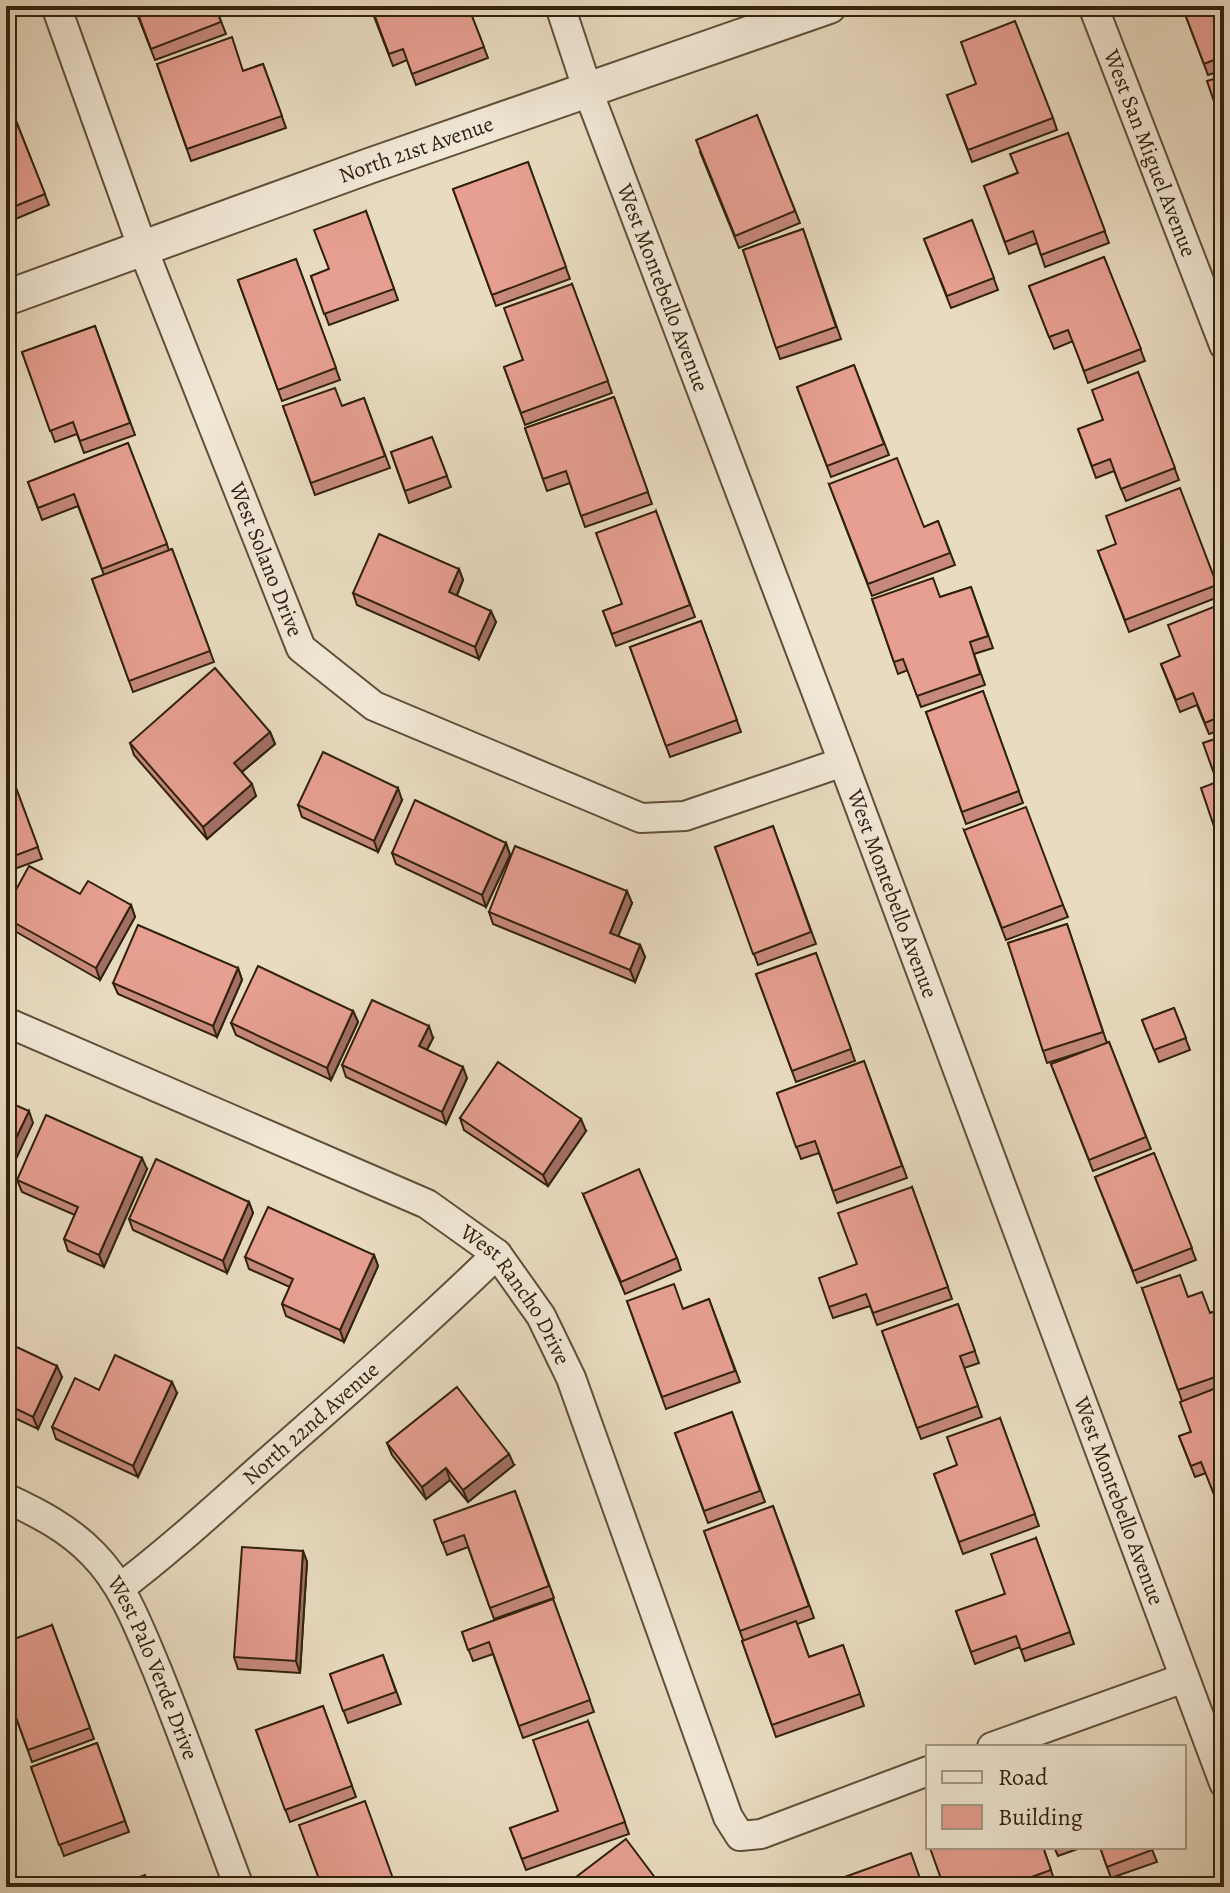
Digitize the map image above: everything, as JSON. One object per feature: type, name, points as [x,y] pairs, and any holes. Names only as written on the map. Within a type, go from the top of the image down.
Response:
[{"type":"street","name":"West Solano Drive","points":[[56,6],[143,249],[301,648],[374,706],[641,818],[685,816],[843,762]]},
{"type":"street","name":"West Montebello Avenue","points":[[560,6],[588,91],[843,762],[1224,1783]]},
{"type":"street","name":"North 21st Avenue","points":[[6,298],[369,166],[829,6]]},
{"type":"street","name":"West San Miguel Avenue","points":[[1093,6],[1224,345]]},
{"type":"street","name":"West Rancho Drive","points":[[6,1022],[427,1204],[497,1254],[541,1316],[571,1378],[728,1817],[740,1836],[761,1834],[926,1772]]},
{"type":"street","name":"North 22nd Avenue","points":[[120,1588],[349,1390],[497,1254]]},
{"type":"street","name":"West Palo Verde Drive","points":[[6,1498],[36,1511],[64,1529],[94,1555],[120,1588],[177,1718],[239,1887]]},
{"type":"street","points":[[998,1745],[1184,1678]]},
{"type":"building","points":[[135,6],[215,6],[221,22],[151,49]]},
{"type":"building","points":[[371,6],[468,6],[484,47],[412,74],[403,49],[389,54]]},
{"type":"building","points":[[1182,6],[1224,6],[1224,56],[1204,64]]},
{"type":"building","points":[[1015,21],[1053,118],[968,150],[947,95],[976,84],[961,42]]},
{"type":"building","points":[[232,37],[243,71],[263,64],[282,116],[187,149],[157,64]]},
{"type":"building","points":[[1224,76],[1224,131],[1207,81]]},
{"type":"building","points":[[10,106],[45,194],[6,210],[6,108]]},
{"type":"building","points":[[757,115],[795,211],[735,236],[696,140]]},
{"type":"building","points":[[1068,133],[1105,231],[1041,255],[1033,231],[1005,242],[984,186],[1018,173],[1010,154]]},
{"type":"building","points":[[528,162],[566,267],[492,295],[453,189]]},
{"type":"building","points":[[366,211],[394,289],[324,314],[311,276],[329,269],[314,230]]},
{"type":"building","points":[[972,220],[994,278],[947,296],[924,239]]},
{"type":"building","points":[[803,229],[836,327],[776,348],[743,250]]},
{"type":"building","points":[[1104,257],[1141,349],[1084,371],[1068,330],[1049,337],[1029,286]]},
{"type":"building","points":[[296,259],[336,368],[278,390],[238,280]]},
{"type":"building","points":[[572,284],[608,381],[521,413],[504,367],[523,360],[504,308]]},
{"type":"building","points":[[95,326],[130,423],[80,441],[73,422],[50,431],[22,352]]},
{"type":"building","points":[[854,365],[884,444],[827,466],[797,387]]},
{"type":"building","points":[[1138,372],[1175,468],[1121,489],[1110,459],[1092,466],[1078,429],[1103,420],[1092,390]]},
{"type":"building","points":[[335,388],[342,406],[364,398],[385,456],[311,483],[283,406]]},
{"type":"building","points":[[614,397],[648,492],[581,516],[566,471],[543,479],[525,428]]},
{"type":"building","points":[[432,437],[447,476],[405,491],[391,452]]},
{"type":"building","points":[[128,443],[167,544],[102,569],[74,494],[38,508],[28,482]]},
{"type":"building","points":[[897,458],[924,527],[938,521],[950,553],[868,584],[829,484]]},
{"type":"building","points":[[1180,488],[1217,585],[1125,620],[1098,551],[1116,544],[1106,516]]},
{"type":"building","points":[[656,511],[690,605],[612,634],[603,611],[622,604],[596,533]]},
{"type":"building","points":[[379,534],[459,569],[449,592],[491,611],[475,647],[353,593]]},
{"type":"building","points":[[172,549],[210,651],[129,681],[92,579]]},
{"type":"building","points":[[933,578],[940,597],[971,587],[988,636],[970,642],[980,674],[917,696],[903,659],[894,662],[872,599]]},
{"type":"building","points":[[1216,606],[1224,626],[1224,715],[1205,723],[1193,693],[1176,700],[1161,664],[1180,656],[1168,625]]},
{"type":"building","points":[[701,621],[737,720],[666,746],[630,647]]},
{"type":"building","points":[[215,668],[270,732],[234,763],[252,784],[203,827],[130,743]]},
{"type":"building","points":[[983,691],[1019,791],[962,812],[926,712]]},
{"type":"building","points":[[1224,736],[1224,846],[1221,847],[1201,788],[1217,782],[1203,743]]},
{"type":"building","points":[[323,752],[398,788],[374,841],[298,805]]},
{"type":"building","points":[[6,761],[38,847],[6,859]]},
{"type":"building","points":[[415,800],[506,843],[482,895],[392,853]]},
{"type":"building","points":[[1026,807],[1063,905],[1002,928],[964,830]]},
{"type":"building","points":[[773,826],[811,932],[753,954],[715,847]]},
{"type":"building","points":[[515,846],[627,891],[610,933],[640,945],[630,970],[489,912]]},
{"type":"building","points":[[29,866],[80,894],[88,881],[131,905],[96,968],[6,918],[6,908]]},
{"type":"building","points":[[1067,924],[1103,1032],[1043,1051],[1008,943]]},
{"type":"building","points":[[138,925],[238,968],[213,1026],[113,983]]},
{"type":"building","points":[[816,953],[851,1049],[792,1071],[756,974]]},
{"type":"building","points":[[258,966],[353,1011],[327,1068],[231,1023]]},
{"type":"building","points":[[372,1000],[429,1026],[419,1046],[463,1067],[442,1112],[342,1065]]},
{"type":"building","points":[[1174,1008],[1186,1038],[1154,1050],[1142,1020]]},
{"type":"building","points":[[1109,1042],[1146,1137],[1089,1160],[1051,1064]]},
{"type":"building","points":[[864,1061],[902,1166],[833,1191],[815,1141],[796,1147],[777,1093]]},
{"type":"building","points":[[498,1062],[581,1119],[543,1175],[460,1118]]},
{"type":"building","points":[[6,1101],[29,1111],[6,1159]]},
{"type":"building","points":[[46,1115],[142,1158],[99,1255],[64,1239],[78,1207],[17,1180]]},
{"type":"building","points":[[1154,1153],[1192,1248],[1133,1271],[1095,1177]]},
{"type":"building","points":[[156,1159],[249,1202],[223,1261],[129,1219]]},
{"type":"building","points":[[639,1169],[677,1258],[621,1282],[583,1194]]},
{"type":"building","points":[[912,1187],[948,1287],[873,1313],[866,1294],[829,1307],[819,1278],[857,1264],[838,1213]]},
{"type":"building","points":[[268,1207],[374,1255],[340,1330],[282,1304],[293,1279],[245,1257]]},
{"type":"building","points":[[1180,1275],[1188,1297],[1202,1292],[1210,1313],[1224,1308],[1224,1374],[1178,1390],[1142,1288]]},
{"type":"building","points":[[674,1284],[683,1309],[709,1299],[735,1371],[662,1397],[627,1301]]},
{"type":"building","points":[[958,1304],[975,1351],[960,1356],[978,1406],[917,1428],[882,1331]]},
{"type":"building","points":[[6,1342],[57,1366],[33,1417],[6,1404]]},
{"type":"building","points":[[115,1355],[172,1382],[133,1466],[52,1427],[75,1378],[99,1390]]},
{"type":"building","points":[[1224,1385],[1224,1505],[1219,1507],[1201,1462],[1191,1466],[1179,1436],[1191,1432],[1180,1402]]},
{"type":"building","points":[[457,1387],[509,1454],[463,1490],[446,1468],[422,1487],[387,1443]]},
{"type":"building","points":[[732,1412],[760,1491],[704,1511],[675,1433]]},
{"type":"building","points":[[1000,1418],[1035,1514],[959,1542],[934,1474],[957,1465],[947,1437]]},
{"type":"building","points":[[515,1491],[549,1586],[490,1608],[464,1535],[442,1543],[434,1520]]},
{"type":"building","points":[[773,1506],[809,1606],[740,1631],[704,1531]]},
{"type":"building","points":[[1036,1538],[1070,1632],[1021,1650],[1016,1636],[971,1652],[956,1611],[1005,1594],[991,1554]]},
{"type":"building","points":[[242,1547],[303,1551],[296,1661],[234,1657]]},
{"type":"building","points":[[6,1574],[11,1576],[6,1591]]},
{"type":"building","points":[[553,1599],[590,1700],[519,1726],[489,1642],[468,1650],[462,1632]]},
{"type":"building","points":[[796,1621],[809,1657],[843,1645],[860,1694],[772,1725],[742,1641]]},
{"type":"building","points":[[52,1625],[90,1728],[28,1750],[6,1690],[6,1642]]},
{"type":"building","points":[[383,1655],[396,1692],[343,1711],[330,1674]]},
{"type":"building","points":[[323,1706],[352,1786],[285,1810],[256,1730]]},
{"type":"building","points":[[588,1721],[625,1822],[522,1859],[510,1828],[558,1811],[533,1740]]},
{"type":"building","points":[[97,1743],[125,1821],[59,1845],[31,1767]]},
{"type":"building","points":[[365,1801],[396,1887],[322,1887],[299,1825]]},
{"type":"building","points":[[626,1839],[662,1887],[563,1887]]},
{"type":"building","points":[[930,1849],[1044,1849],[1051,1870],[1004,1887],[974,1887],[973,1882],[960,1887],[944,1887]]},
{"type":"building","points":[[1101,1849],[1152,1849],[1152,1850],[1107,1867]]},
{"type":"building","points":[[911,1853],[923,1887],[817,1887]]},
{"type":"building","points":[[145,1875],[149,1887],[112,1887]]}]
